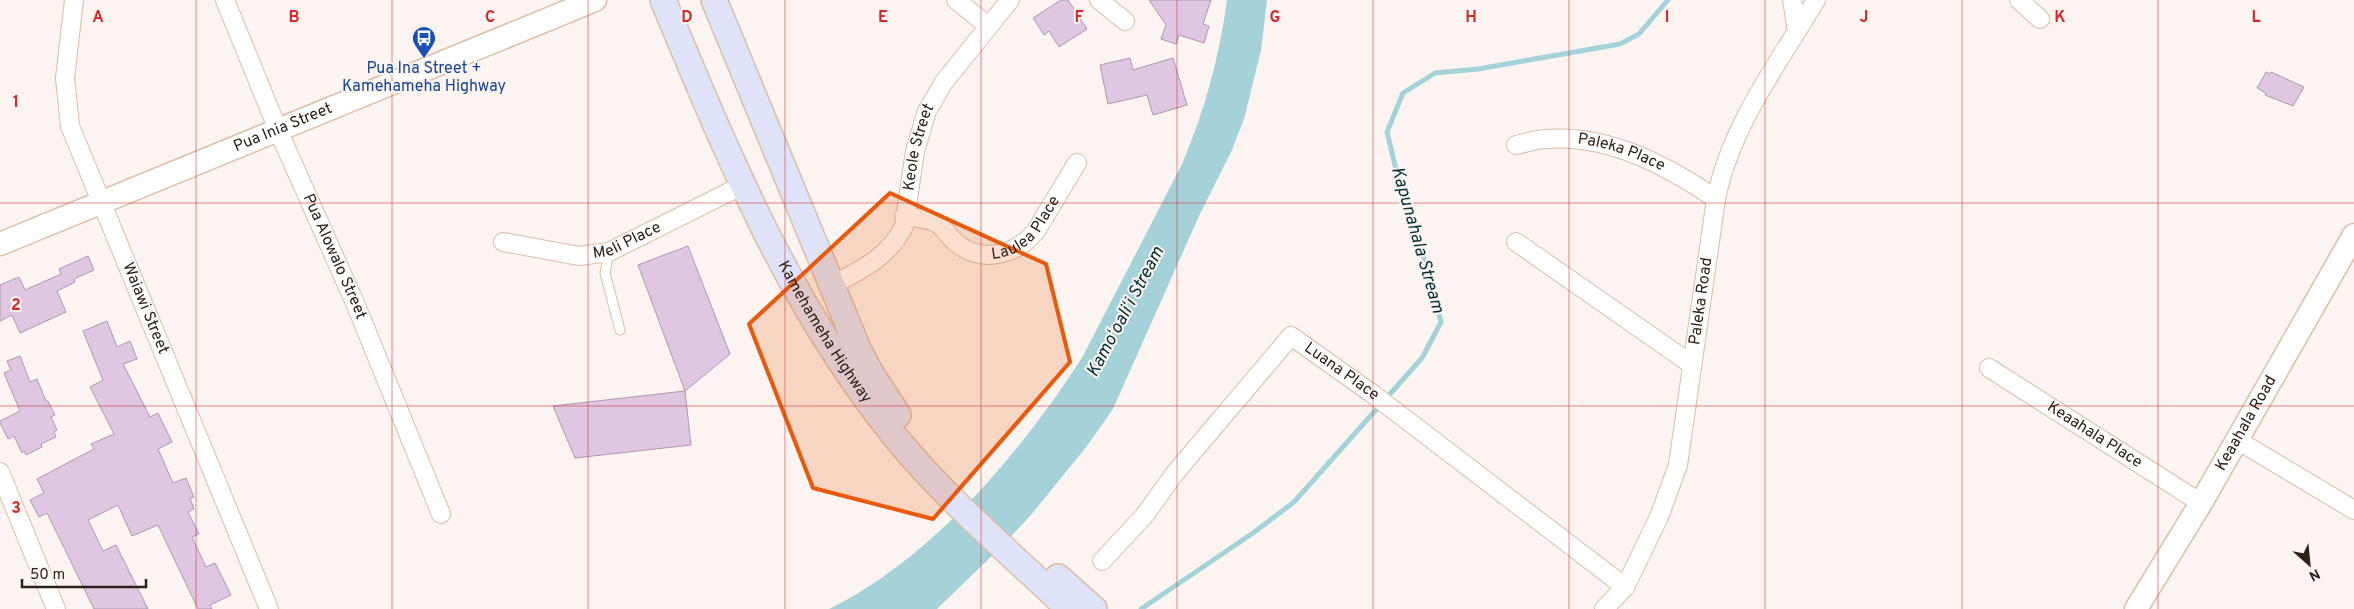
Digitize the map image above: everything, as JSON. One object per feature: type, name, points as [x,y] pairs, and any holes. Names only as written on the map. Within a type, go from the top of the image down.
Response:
[{"type":"main road","name":"Kamehameha Highway","points":[[664,0],[741,186],[797,294],[836,355],[897,439],[1014,548],[1069,609]]},
{"type":"main road","name":"Kamehameha Highway","points":[[714,0],[859,351],[886,398],[958,495]]},
{"type":"main road","points":[[797,294],[832,285]]},
{"type":"main road","name":"Kamehameha Highway","points":[[1014,548],[1094,609]]},
{"type":"street","name":"Waiawi Street","points":[[74,0],[64,78],[66,109],[75,143],[269,609]]},
{"type":"street","name":"Pua Alowalo Street","points":[[225,0],[278,130],[355,303],[442,514]]},
{"type":"street","name":"Pua Inia Street","points":[[0,244],[595,0]]},
{"type":"street","points":[[956,0],[988,26]]},
{"type":"street","name":"Keole Street","points":[[832,285],[871,264],[889,250],[904,226],[904,216],[918,138],[927,111],[944,82],[1010,0]]},
{"type":"street","points":[[1099,0],[1125,21]]},
{"type":"street","points":[[1792,0],[1797,31]]},
{"type":"street","name":"Paleka Road","points":[[1604,609],[1625,587],[1659,517],[1678,465],[1716,198],[1725,163],[1736,134],[1816,0]]},
{"type":"street","points":[[2019,0],[2040,19]]},
{"type":"street","name":"Paleka Place","points":[[1516,145],[1546,139],[1594,141],[1646,159],[1716,198]]},
{"type":"street","name":"Laulea Place","points":[[904,216],[934,222],[959,246],[978,254],[1009,252],[1029,240],[1036,231],[1077,163]]},
{"type":"street","name":"Meli Place","points":[[503,242],[580,256],[609,252],[741,186]]},
{"type":"street","name":"Keaahala Road","points":[[2136,609],[2201,503],[2354,235]]},
{"type":"street","points":[[1516,242],[1691,364]]},
{"type":"street","name":"Luana Place","points":[[1102,561],[1144,516],[1175,473],[1291,336],[1374,395],[1625,587]]},
{"type":"street","name":"Keaahala Place","points":[[1989,368],[2201,503]]},
{"type":"street","points":[[2237,440],[2354,510]]},
{"type":"street","points":[[0,472],[56,609]]},
{"type":"lane","points":[[609,252],[605,273],[620,330]]},
{"type":"highlighted area","points":[[890,193],[1046,264],[1070,362],[933,519],[813,488],[749,324]]},
{"type":"water","name":"Kamoʻoaliʻi Stream","points":[[1227,0],[1267,0],[1261,50],[1244,119],[1231,152],[1199,216],[1113,409],[1087,446],[1031,515],[937,609],[829,609],[867,587],[904,561],[939,532],[1003,464],[1059,392],[1083,356],[1182,164],[1198,124],[1210,84]]},
{"type":"building","points":[[1061,0],[1068,0],[1087,29],[1059,47],[1049,31],[1044,35],[1033,18]]},
{"type":"building","points":[[1149,0],[1211,0],[1203,24],[1209,26],[1204,43],[1179,35],[1176,44],[1161,39],[1166,25]]},
{"type":"building","points":[[1130,58],[1133,70],[1173,58],[1187,105],[1153,115],[1147,95],[1108,104],[1100,65]]},
{"type":"building","points":[[2266,72],[2270,74],[2271,72],[2304,87],[2293,106],[2265,95],[2266,93],[2257,88]]},
{"type":"building","points":[[688,246],[730,354],[685,391],[638,265]]},
{"type":"building","points":[[88,256],[94,270],[74,279],[75,282],[57,291],[66,312],[20,333],[12,315],[0,321],[0,285],[19,277],[25,290],[61,274],[59,269]]},
{"type":"building","points":[[107,321],[117,347],[130,341],[137,359],[123,364],[150,417],[158,413],[172,442],[158,449],[173,483],[186,478],[194,497],[190,498],[194,509],[188,512],[199,534],[192,537],[206,567],[215,563],[231,595],[210,605],[212,609],[198,609],[158,525],[132,536],[118,505],[88,520],[103,551],[116,545],[148,609],[94,609],[47,513],[39,517],[30,500],[44,493],[37,479],[94,449],[91,444],[114,434],[90,387],[103,380],[83,331]]},
{"type":"building","points":[[20,356],[30,382],[37,379],[46,401],[48,401],[55,415],[51,417],[57,430],[54,432],[56,437],[41,444],[42,447],[26,455],[24,451],[22,453],[14,436],[8,439],[0,423],[0,421],[20,411],[4,373],[11,370],[7,361]]},
{"type":"building","points":[[685,391],[691,445],[575,458],[553,406]]},
{"type":"waterway","name":"Kapunahala Stream","points":[[1141,609],[1253,533],[1294,502],[1422,358],[1441,322],[1415,226],[1400,186],[1387,132],[1403,93],[1435,73],[1478,69],[1620,44],[1639,34],[1668,0]]},
{"type":"place","name":"Pua Ina Street + Kamehameha Highway","points":[[424,59]]}]
